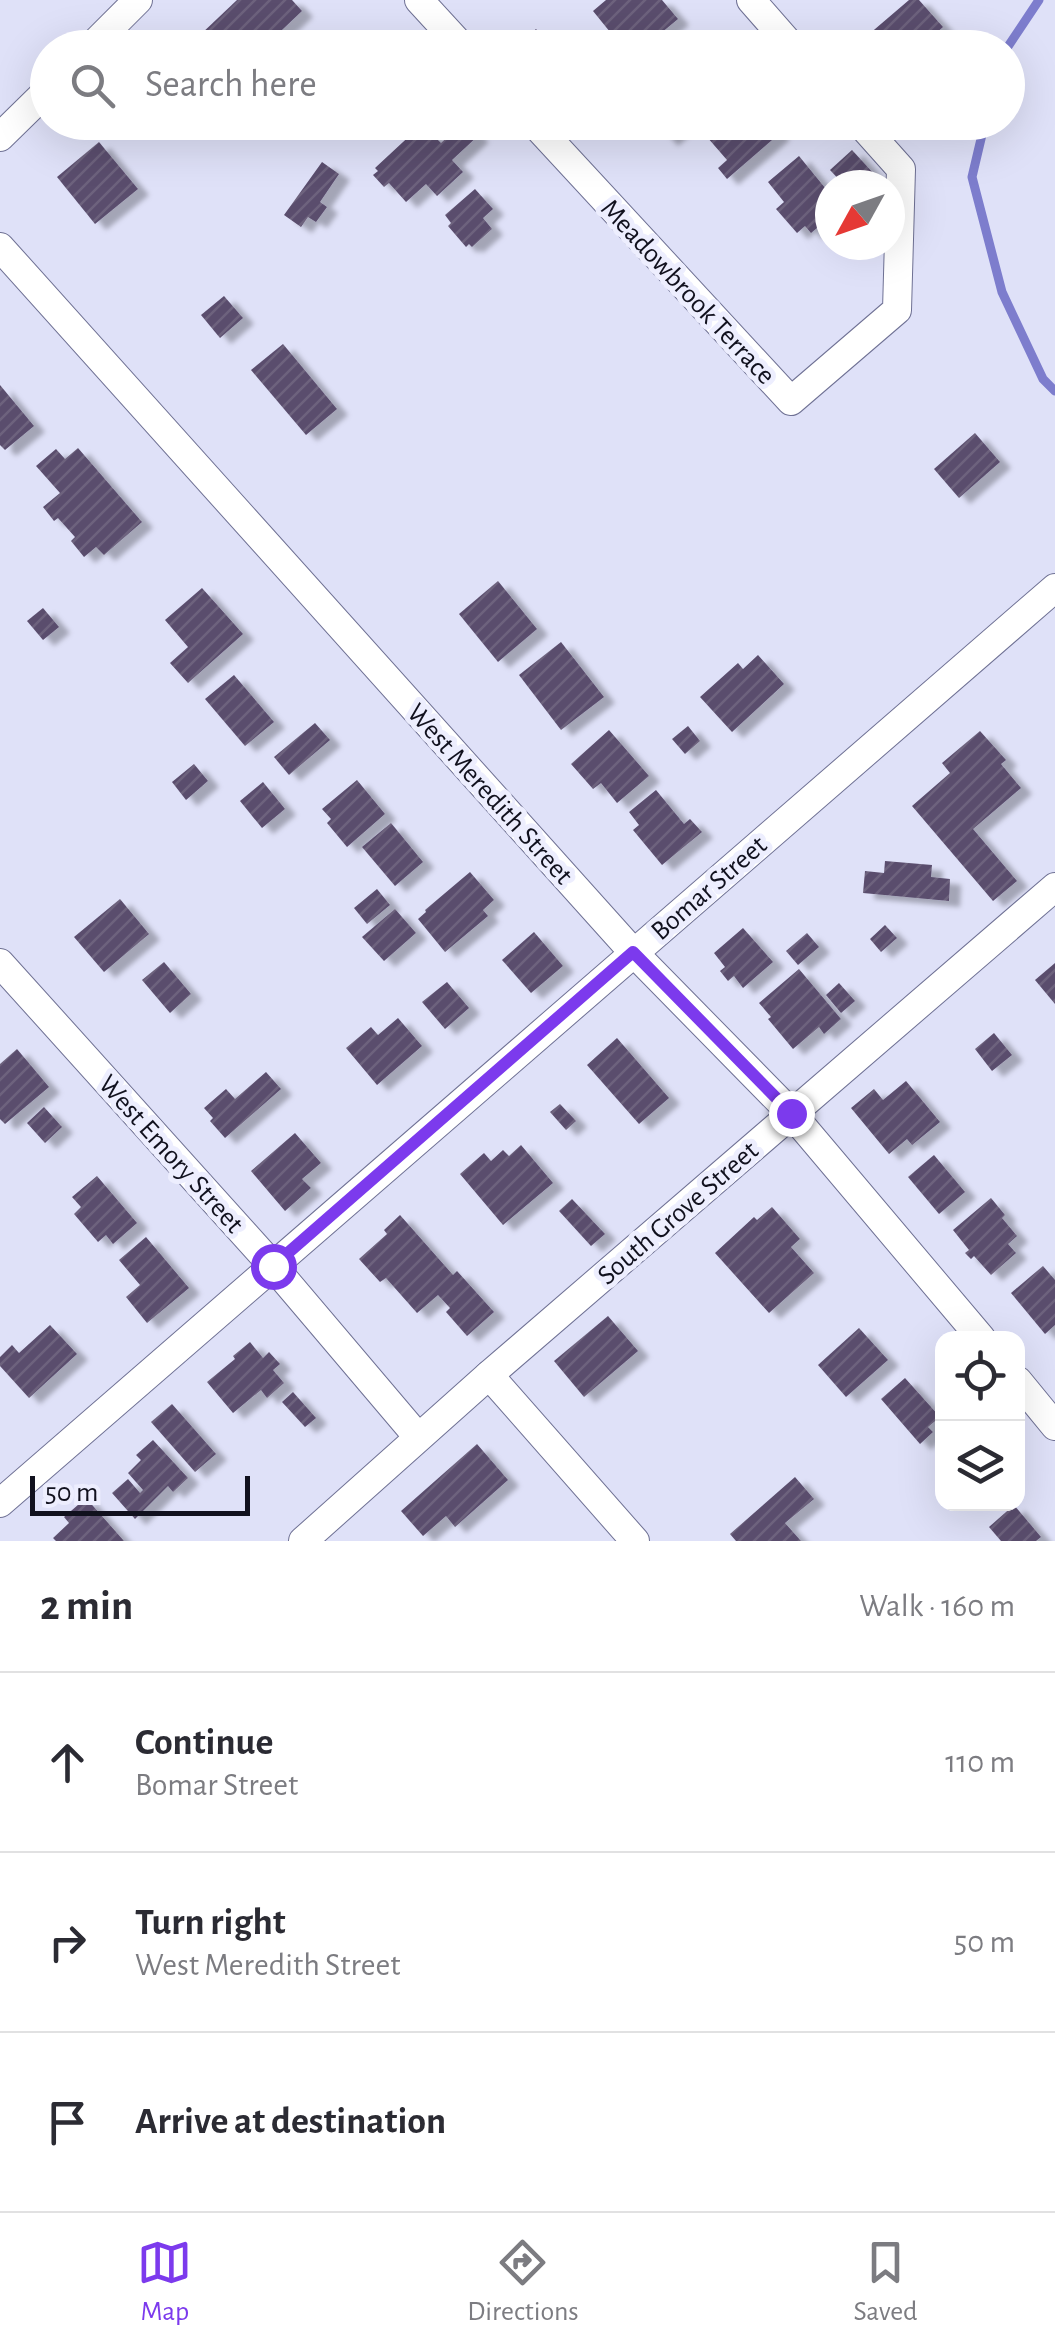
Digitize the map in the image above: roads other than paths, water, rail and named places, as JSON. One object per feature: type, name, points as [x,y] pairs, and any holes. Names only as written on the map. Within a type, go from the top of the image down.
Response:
[{"type":"street","points":[[108,30],[138,0]]},
{"type":"street","points":[[420,0],[448,30]]},
{"type":"street","points":[[750,0],[777,30]]},
{"type":"street","points":[[0,137],[30,108]]},
{"type":"street","name":"Meadowbrook Terrace","points":[[550,140],[791,400],[897,310],[901,169],[876,140]]},
{"type":"street","name":"West Meredith Street","points":[[0,246],[633,952],[791,1113],[976,1331]]},
{"type":"street","name":"Bomar Street","points":[[0,1502],[1055,588]]},
{"type":"street","name":"South Grove Street","points":[[303,1541],[489,1375],[1055,887]]},
{"type":"street","name":"West Emory Street","points":[[5,978],[273,1266],[418,1437]]},
{"type":"street","points":[[489,1375],[635,1541]]},
{"type":"street","points":[[1025,1390],[1055,1426]]},
{"type":"waterway","points":[[1019,30],[1039,0]]},
{"type":"waterway","points":[[981,140],[972,177],[1002,292],[1043,379],[1055,391]]}]
